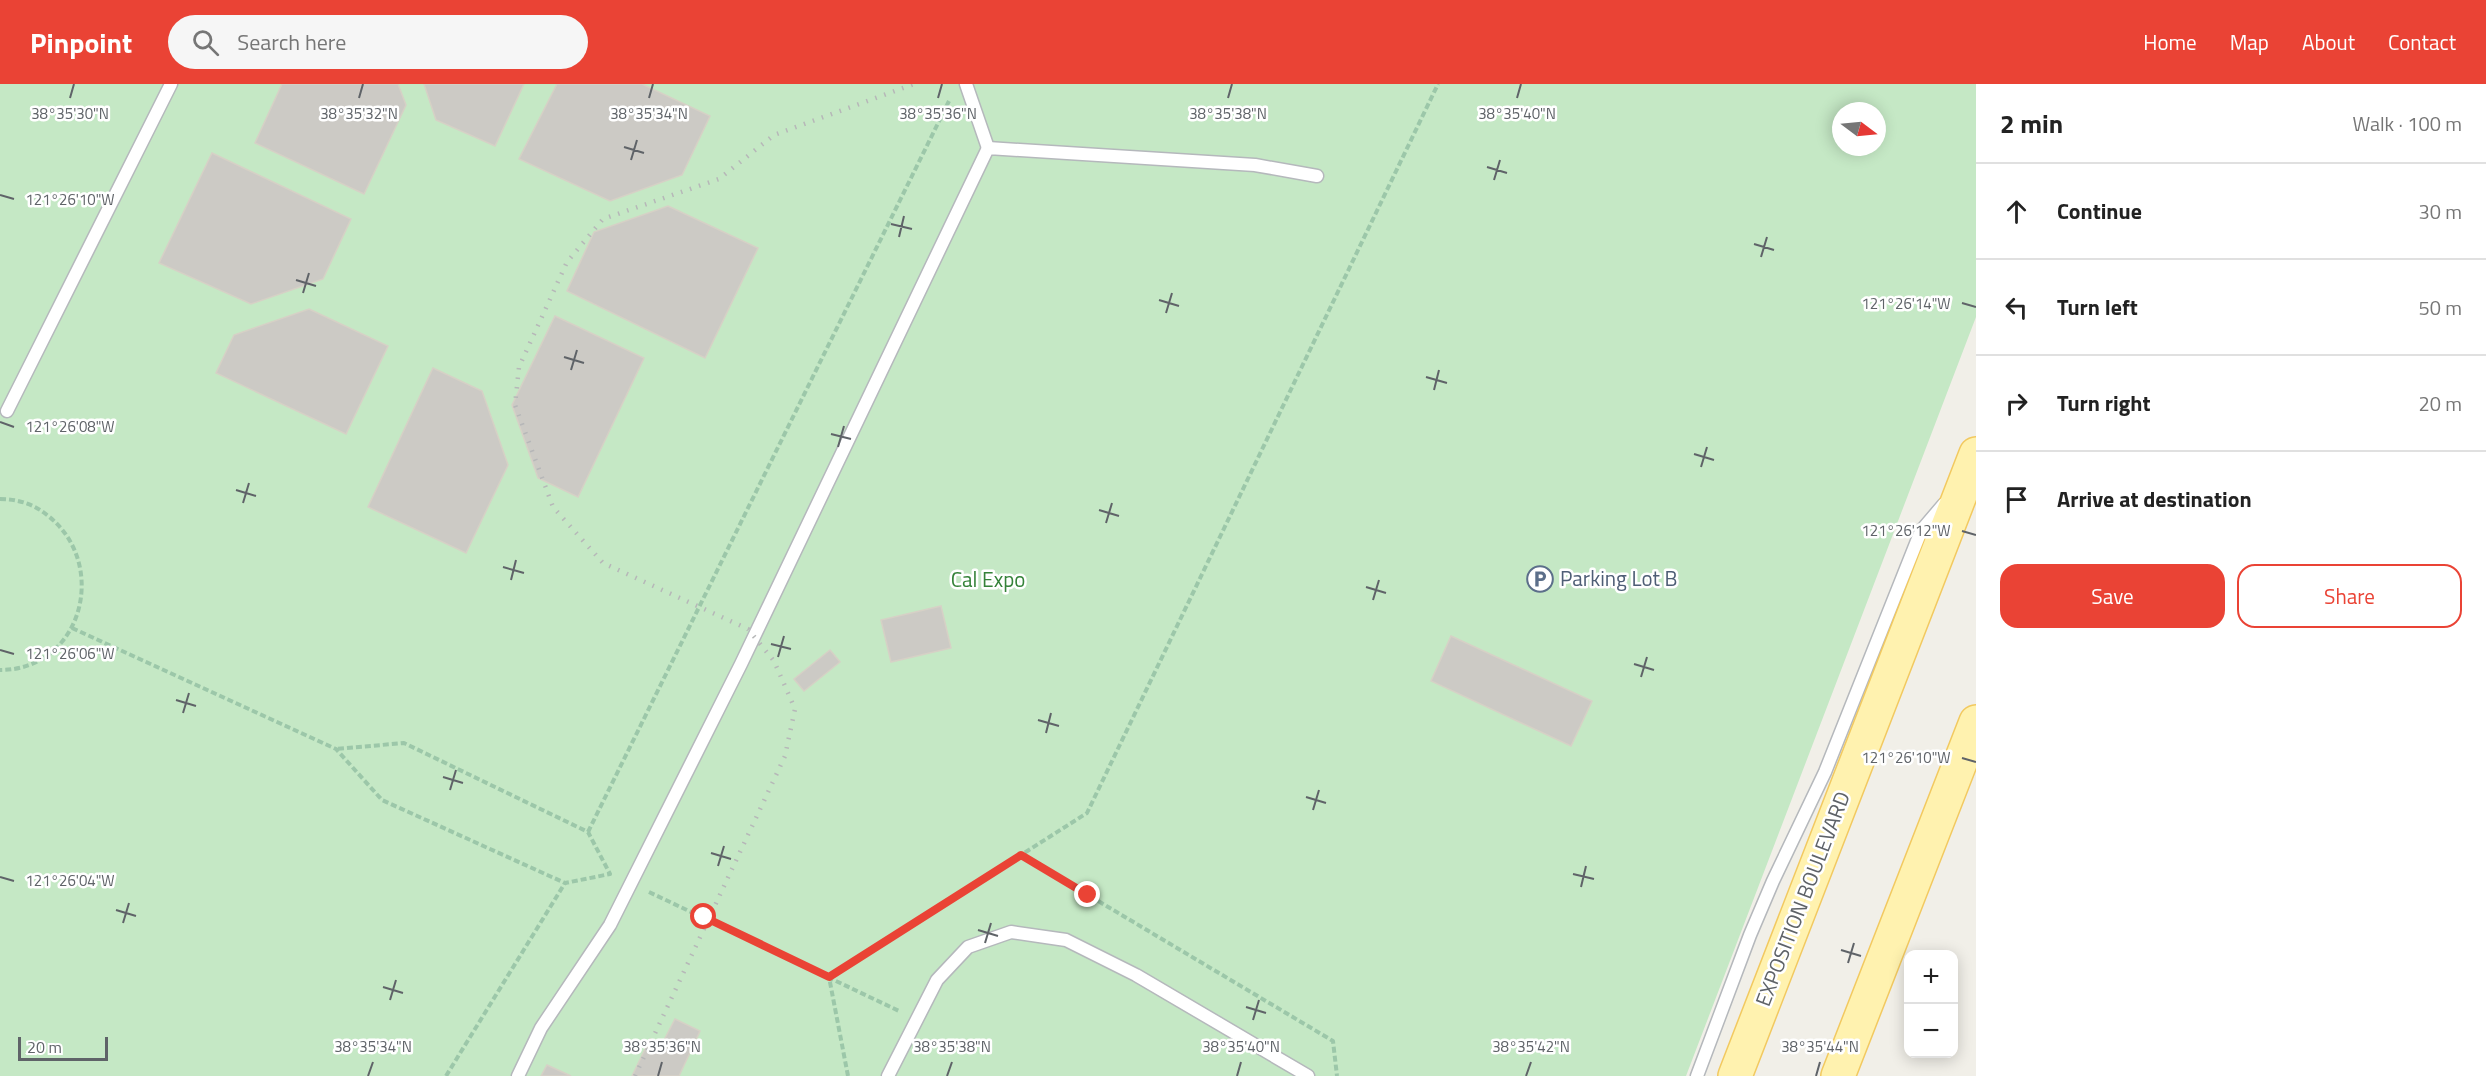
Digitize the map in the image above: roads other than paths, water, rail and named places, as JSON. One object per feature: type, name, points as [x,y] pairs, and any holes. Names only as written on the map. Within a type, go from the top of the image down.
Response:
[{"type":"main road","name":"EXPOSITION BOULEVARD","points":[[1735,1076],[1971,467]]},
{"type":"main road","points":[[1838,1076],[1962,771],[1976,722]]},
{"type":"lane","points":[[7,411],[171,84]]},
{"type":"lane","points":[[518,1076],[541,1028],[616,915],[741,664],[988,148],[966,84]]},
{"type":"lane","points":[[988,148],[1255,165],[1317,176]]},
{"type":"lane","points":[[1697,1076],[1750,935],[1825,772],[1921,531],[1971,467]]},
{"type":"lane","points":[[888,1076],[937,980],[968,947],[1011,932],[1066,940],[1136,975],[1308,1076]]},
{"type":"railway","points":[[635,1076],[785,756],[795,709],[774,661],[748,629],[603,563],[553,507],[515,405],[519,367],[567,262],[603,219],[719,179],[774,135],[914,84]]},
{"type":"place","name":"Parking Lot B","points":[[1540,579]]},
{"type":"park label","name":"Cal Expo","points":[[988,580]]}]
